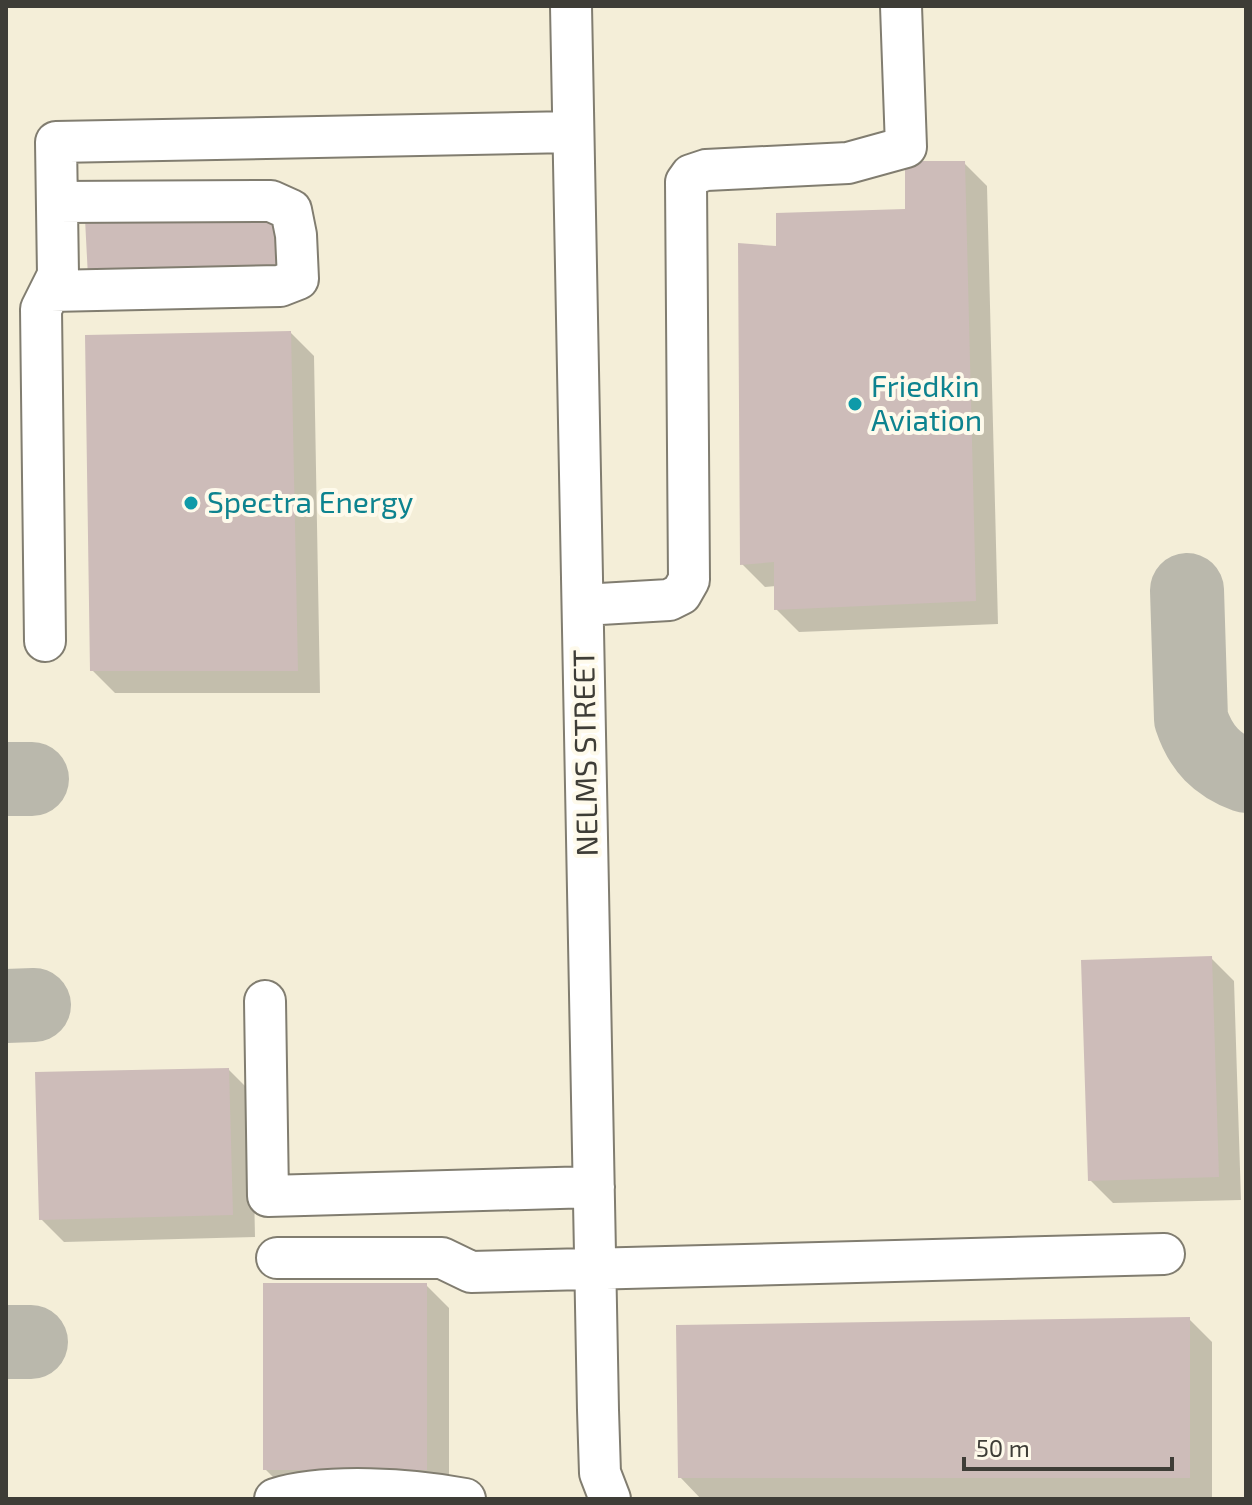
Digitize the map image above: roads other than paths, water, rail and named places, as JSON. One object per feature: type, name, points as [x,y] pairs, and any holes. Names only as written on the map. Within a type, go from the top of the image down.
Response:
[{"type":"lane","name":"NELMS STREET","points":[[571,6],[595,1268],[600,1473],[605,1497]]},
{"type":"lane","points":[[583,605],[669,600],[681,594],[689,580],[686,182],[691,175],[706,170],[848,163],[906,147],[901,6]]},
{"type":"lane","points":[[45,641],[41,309],[58,275],[56,142],[573,132]]},
{"type":"lane","points":[[51,291],[280,286],[298,279],[296,235],[291,210],[271,201],[57,202]]},
{"type":"lane","points":[[265,1001],[268,1196],[594,1187]]},
{"type":"lane","points":[[277,1258],[442,1258],[471,1272],[1164,1254]]},
{"type":"lane","points":[[275,1499],[291,1494],[372,1489],[465,1499]]},
{"type":"place","name":"Friedkin Aviation","points":[[855,404]]},
{"type":"place","name":"Spectra Energy","points":[[191,503]]}]
